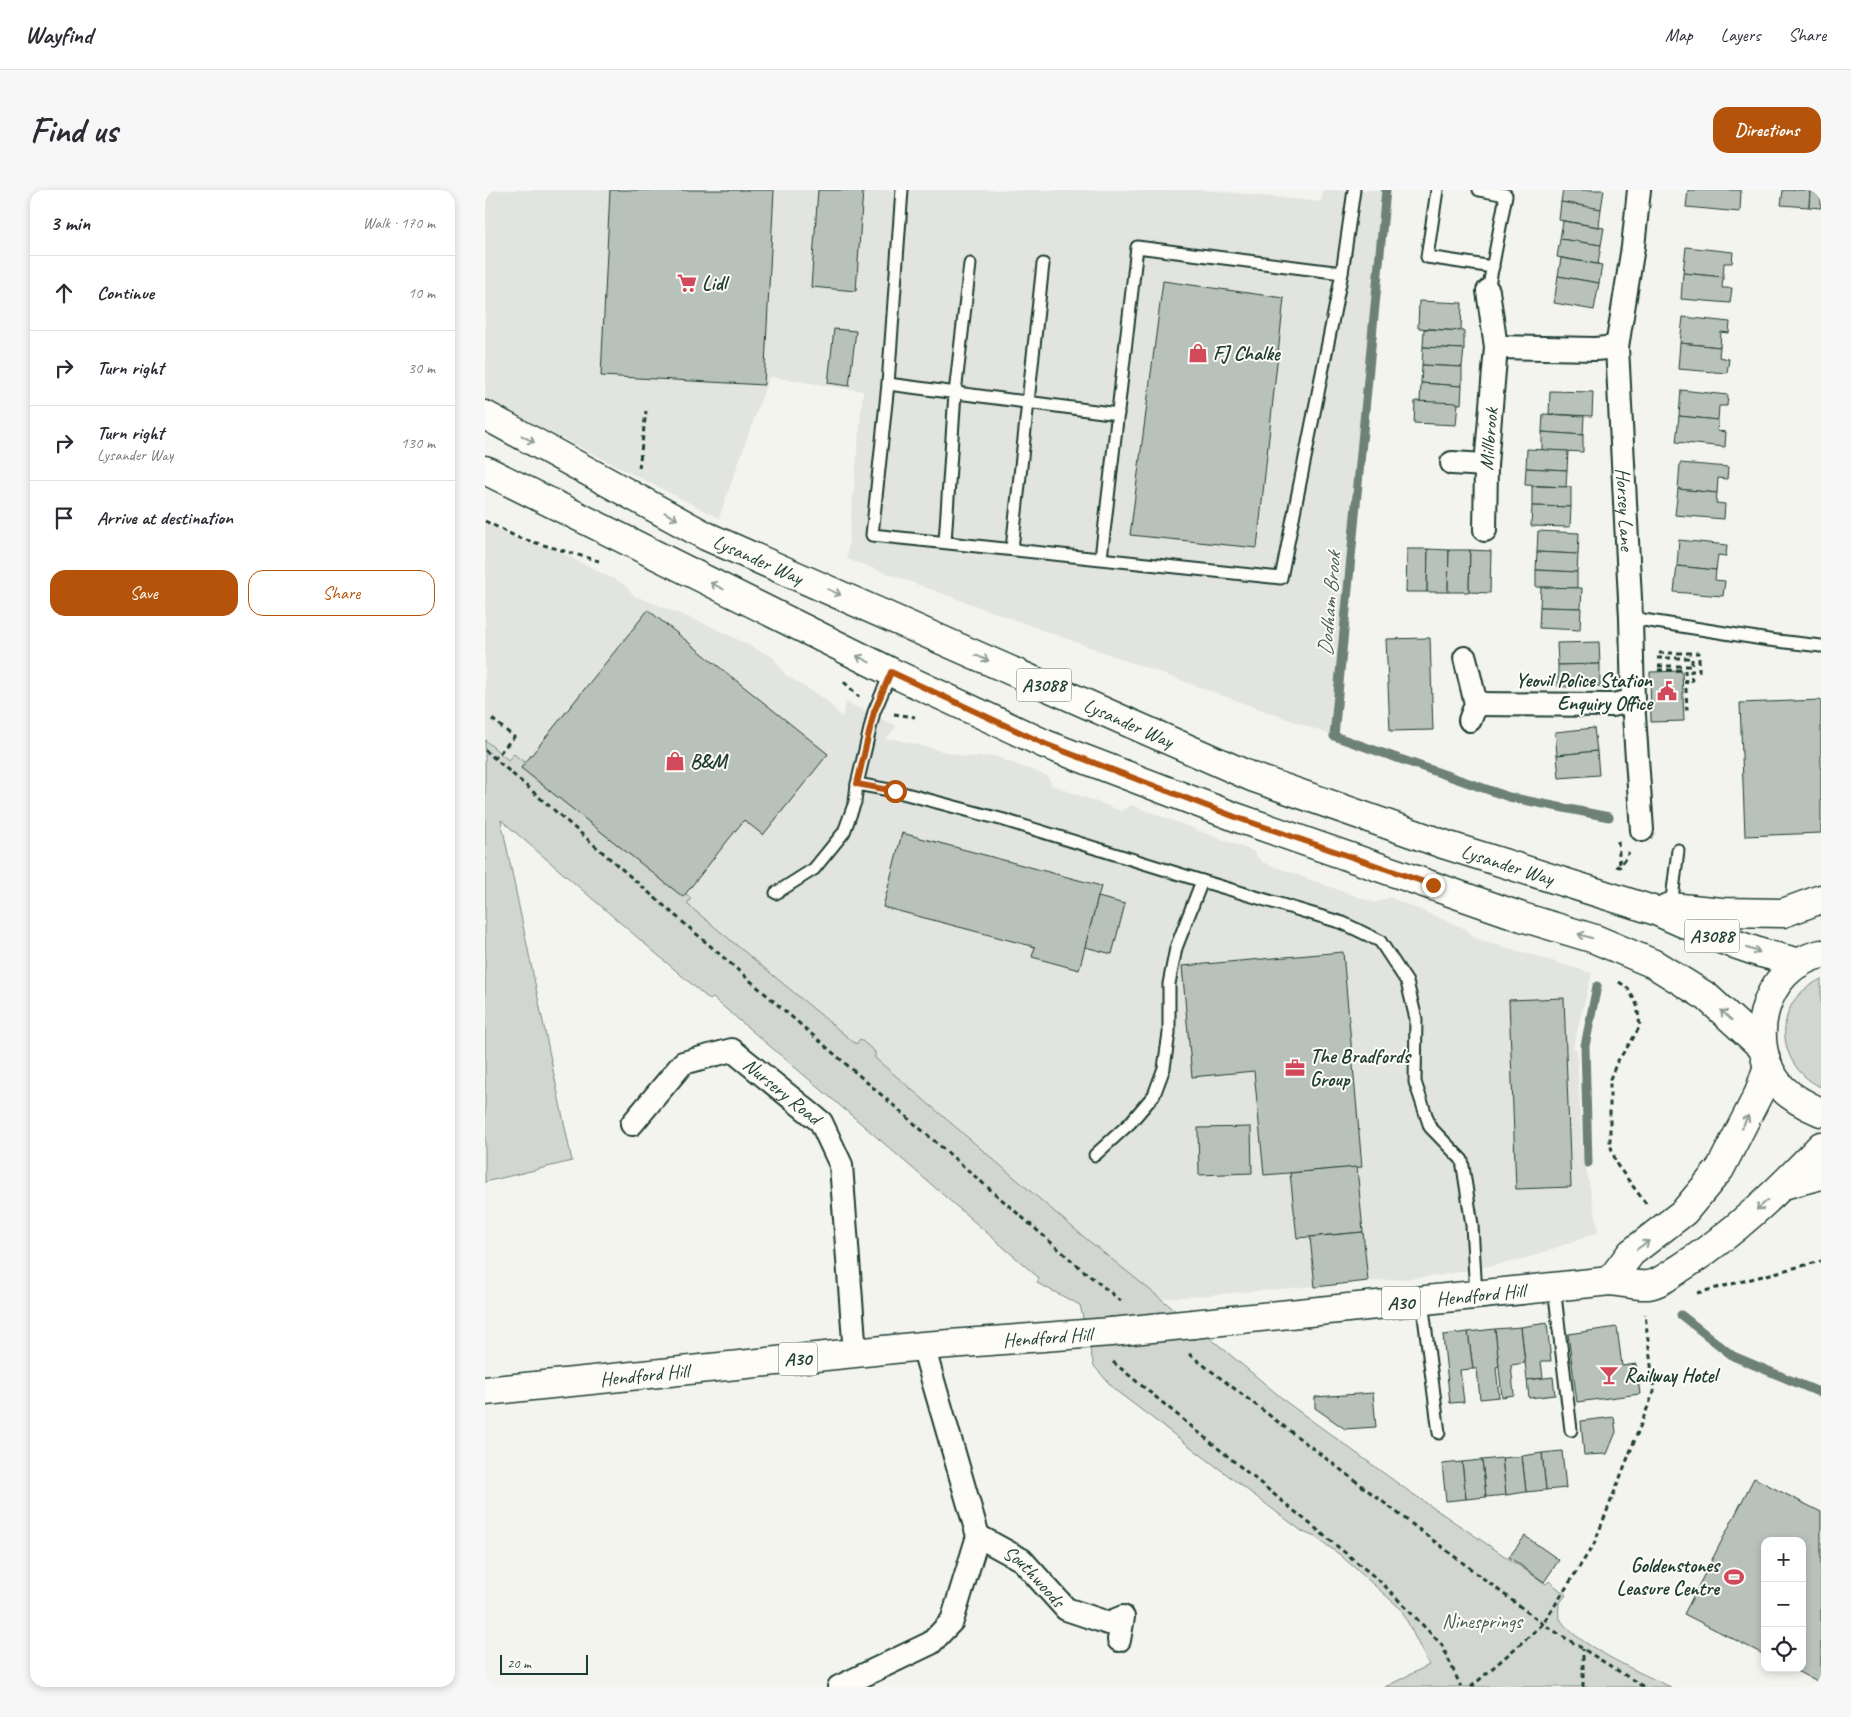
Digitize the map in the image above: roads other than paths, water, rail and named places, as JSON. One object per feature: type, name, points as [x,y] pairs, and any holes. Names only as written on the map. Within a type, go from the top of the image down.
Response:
[{"type":"main road","name":"Lysander Way","points":[[485,416],[706,536],[1252,777],[1446,845],[1664,909],[1717,938],[1761,953],[1811,958]]},
{"type":"main road","name":"Lysander Way","points":[[485,470],[891,672],[1045,744],[1238,818],[1521,917],[1595,939],[1645,960],[1707,997],[1765,1057],[1782,1087],[1801,1104],[1821,1112]]},
{"type":"main road","points":[[1664,909],[1783,913],[1821,899]]},
{"type":"main road","points":[[1610,1281],[1631,1253],[1684,1212],[1720,1169],[1756,1101],[1765,1057],[1761,1028],[1764,1008],[1773,990],[1785,975],[1811,958]]},
{"type":"main road","name":"Hendford Hill","points":[[485,1391],[923,1346],[1109,1344],[1193,1324],[1610,1281],[1649,1285],[1661,1280],[1704,1253],[1739,1226],[1821,1146]]},
{"type":"main road","points":[[1783,1185],[1821,1175]]},
{"type":"street","name":"Horsey Lane","points":[[1639,190],[1633,247],[1617,347],[1631,618],[1633,701],[1642,830]]},
{"type":"street","name":"Millbrook","points":[[1485,530],[1486,465],[1496,347],[1488,291]]},
{"type":"street","points":[[1496,347],[1595,349],[1617,347]]},
{"type":"street","points":[[1453,463],[1486,465]]},
{"type":"street","points":[[1465,658],[1473,712],[1611,705],[1633,701]]},
{"type":"street","name":"Nursery Road","points":[[632,1124],[683,1063],[732,1050],[821,1122],[841,1165],[855,1354]]},
{"type":"street","name":"Southwoods","points":[[839,1687],[931,1643],[952,1621],[978,1536],[923,1346]]},
{"type":"street","name":"Southwoods","points":[[978,1536],[1022,1560],[1067,1609],[1108,1623],[1123,1617],[1119,1640]]},
{"type":"lane","points":[[902,190],[888,384],[872,535],[1281,578],[1342,273],[1354,190]]},
{"type":"lane","points":[[1437,190],[1427,258],[1493,267]]},
{"type":"lane","points":[[1479,190],[1506,194],[1488,291]]},
{"type":"lane","points":[[1101,558],[1137,247],[1342,273]]},
{"type":"lane","points":[[945,542],[955,393],[970,264]]},
{"type":"lane","points":[[1012,549],[1043,264]]},
{"type":"lane","points":[[888,384],[1118,414]]},
{"type":"lane","points":[[1631,618],[1769,640],[1821,646]]},
{"type":"lane","points":[[776,893],[814,869],[844,832],[855,802],[857,784],[874,712],[891,672]]},
{"type":"lane","points":[[857,784],[895,791],[1004,820],[1343,923],[1380,942],[1407,982],[1416,1019],[1415,1082],[1430,1127],[1462,1160],[1472,1225],[1476,1295]]},
{"type":"lane","points":[[1664,909],[1678,850]]},
{"type":"lane","points":[[1095,1155],[1130,1123],[1154,1095],[1165,1068],[1169,1033],[1169,984],[1176,948],[1202,881]]},
{"type":"lane","points":[[1554,1287],[1571,1430]]},
{"type":"lane","points":[[1422,1301],[1439,1433]]},
{"type":"waterway","name":"Dodham Brook","points":[[1386,190],[1334,736],[1509,797],[1609,817]]},
{"type":"waterway","points":[[1588,1163],[1585,1046],[1597,986]]},
{"type":"waterway","name":"Dodham Brook","points":[[1681,1315],[1733,1356],[1821,1393]]},
{"type":"place","name":"Lidl","points":[[687,283]]},
{"type":"place","name":"FJ Chalke","points":[[1198,353]]},
{"type":"place","name":"Yeovil Police Station Enquiry Office","points":[[1667,691]]},
{"type":"place","name":"B&M","points":[[675,761]]},
{"type":"place","name":"The Bradfords Group","points":[[1295,1068]]},
{"type":"place","name":"Railway Hotel","points":[[1609,1375]]},
{"type":"place","name":"Goldenstones Leasure Centre","points":[[1734,1577]]},
{"type":"park label","name":"Ninesprings","points":[[1482,1621]]}]
